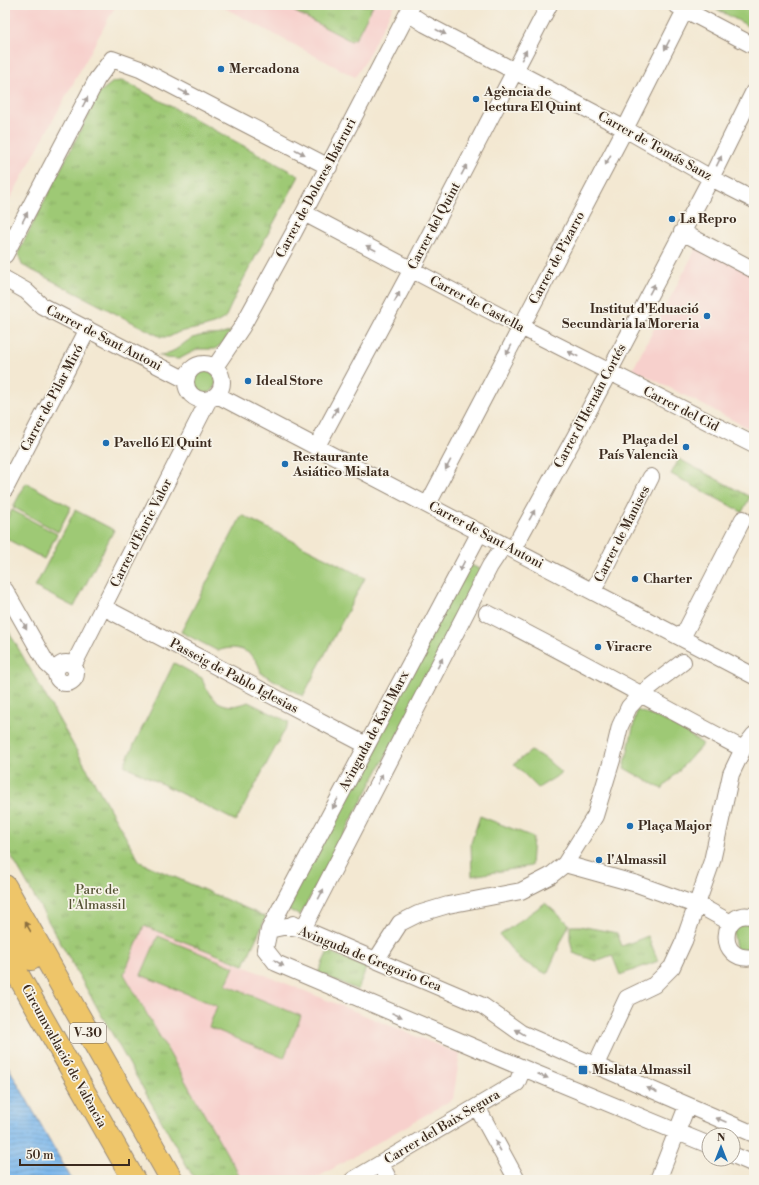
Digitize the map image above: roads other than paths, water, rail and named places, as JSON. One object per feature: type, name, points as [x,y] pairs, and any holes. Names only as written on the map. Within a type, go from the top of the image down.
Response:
[{"type":"highway","name":"V-30","points":[[5,886],[172,1180]]},
{"type":"highway","points":[[5,920],[56,995],[163,1180]]},
{"type":"highway","name":"Circumval·lació de València","points":[[5,952],[134,1180]]},
{"type":"street","name":"Carrer del Quint","points":[[317,446],[412,269],[549,5]]},
{"type":"street","points":[[680,8],[754,46]]},
{"type":"street","name":"Carrer de Pizarro","points":[[428,504],[625,129],[680,8]]},
{"type":"street","name":"Carrer de Tomás Sanz","points":[[410,9],[425,24],[625,129],[711,178],[754,200]]},
{"type":"street","name":"Carrer de Dolores Ibárruri","points":[[215,367],[242,327],[329,167],[410,9]]},
{"type":"street","points":[[5,255],[97,79],[112,59],[140,69],[329,167]]},
{"type":"street","name":"Carrer d'Hernán Cortés","points":[[509,547],[578,431],[711,178],[754,91]]},
{"type":"street","name":"Carrer de Castella","points":[[304,213],[608,372]]},
{"type":"street","points":[[682,232],[754,270]]},
{"type":"street","name":"Carrer de Sant Antoni","points":[[5,279],[26,291],[42,306],[186,380]]},
{"type":"street","name":"Carrer de Pilar Miró","points":[[5,489],[88,330]]},
{"type":"street","points":[[204,364],[215,367],[222,382],[221,387],[213,397],[203,400],[192,395],[186,386],[186,375],[194,366],[204,364]]},
{"type":"street","name":"Carrer del Cid","points":[[608,372],[754,446]]},
{"type":"street","name":"Carrer de Sant Antoni","points":[[213,397],[317,446],[754,676]]},
{"type":"street","name":"Carrer d'Enric Valor","points":[[5,590],[47,664],[56,672],[59,666],[64,663],[73,666],[213,397]]},
{"type":"street","name":"Carrer de Manises","points":[[593,591],[651,477]]},
{"type":"street","points":[[682,638],[742,518]]},
{"type":"street","name":"Avinguda de Karl Marx","points":[[269,930],[480,532]]},
{"type":"street","name":"Avinguda de Karl Marx","points":[[303,929],[490,566],[509,547]]},
{"type":"street","name":"Passeig de Pablo Iglesias","points":[[103,607],[366,745]]},
{"type":"street","points":[[487,613],[550,645],[642,694],[668,710],[743,749]]},
{"type":"street","points":[[380,954],[400,923],[418,914],[448,905],[521,891],[550,876],[565,864],[595,816],[612,760],[620,726],[629,707],[642,694],[683,662]]},
{"type":"street","points":[[598,1060],[627,998],[654,985],[672,967],[684,941],[712,861],[731,774],[743,749],[754,735]]},
{"type":"street","points":[[565,864],[637,884],[696,905],[731,923]]},
{"type":"street","points":[[280,909],[287,920],[303,929]]},
{"type":"street","points":[[754,917],[743,916],[736,918],[727,929],[726,936],[727,942],[734,953],[747,958],[754,957]]},
{"type":"street","name":"Avinguda de Gregorio Gea","points":[[269,930],[287,926],[303,929],[483,1006],[521,1033],[754,1134]]},
{"type":"street","points":[[269,930],[265,949],[276,963],[701,1142]]},
{"type":"street","name":"Carrer del Baix Segura","points":[[353,1180],[517,1083],[523,1068]]},
{"type":"street","points":[[658,1180],[688,1106]]},
{"type":"street","points":[[477,1107],[517,1180]]},
{"type":"street","points":[[741,1158],[754,1164]]},
{"type":"street","points":[[380,1164],[389,1180]]},
{"type":"water","points":[[5,1061],[72,1180],[5,1180]]},
{"type":"place","name":"Mercadona","points":[[221,69]]},
{"type":"place","name":"Agència de lectura El Quint","points":[[476,99]]},
{"type":"place","name":"La Repro","points":[[672,219]]},
{"type":"place","name":"Institut d'Eduació Secundària la Moreria","points":[[707,316]]},
{"type":"place","name":"Ideal Store","points":[[248,381]]},
{"type":"place","name":"Pavelló El Quint","points":[[106,443]]},
{"type":"place","name":"Plaça del País Valencià","points":[[686,447]]},
{"type":"place","name":"Restaurante Asiático Mislata","points":[[285,464]]},
{"type":"place","name":"Charter","points":[[635,579]]},
{"type":"place","name":"Viracre","points":[[598,647]]},
{"type":"place","name":"Plaça Major","points":[[630,826]]},
{"type":"place","name":"l'Almassil","points":[[599,860]]},
{"type":"place","name":"Mislata Almassil","points":[[583,1070]]},
{"type":"park label","name":"Parc de l'Almassil","points":[[97,898]]}]
